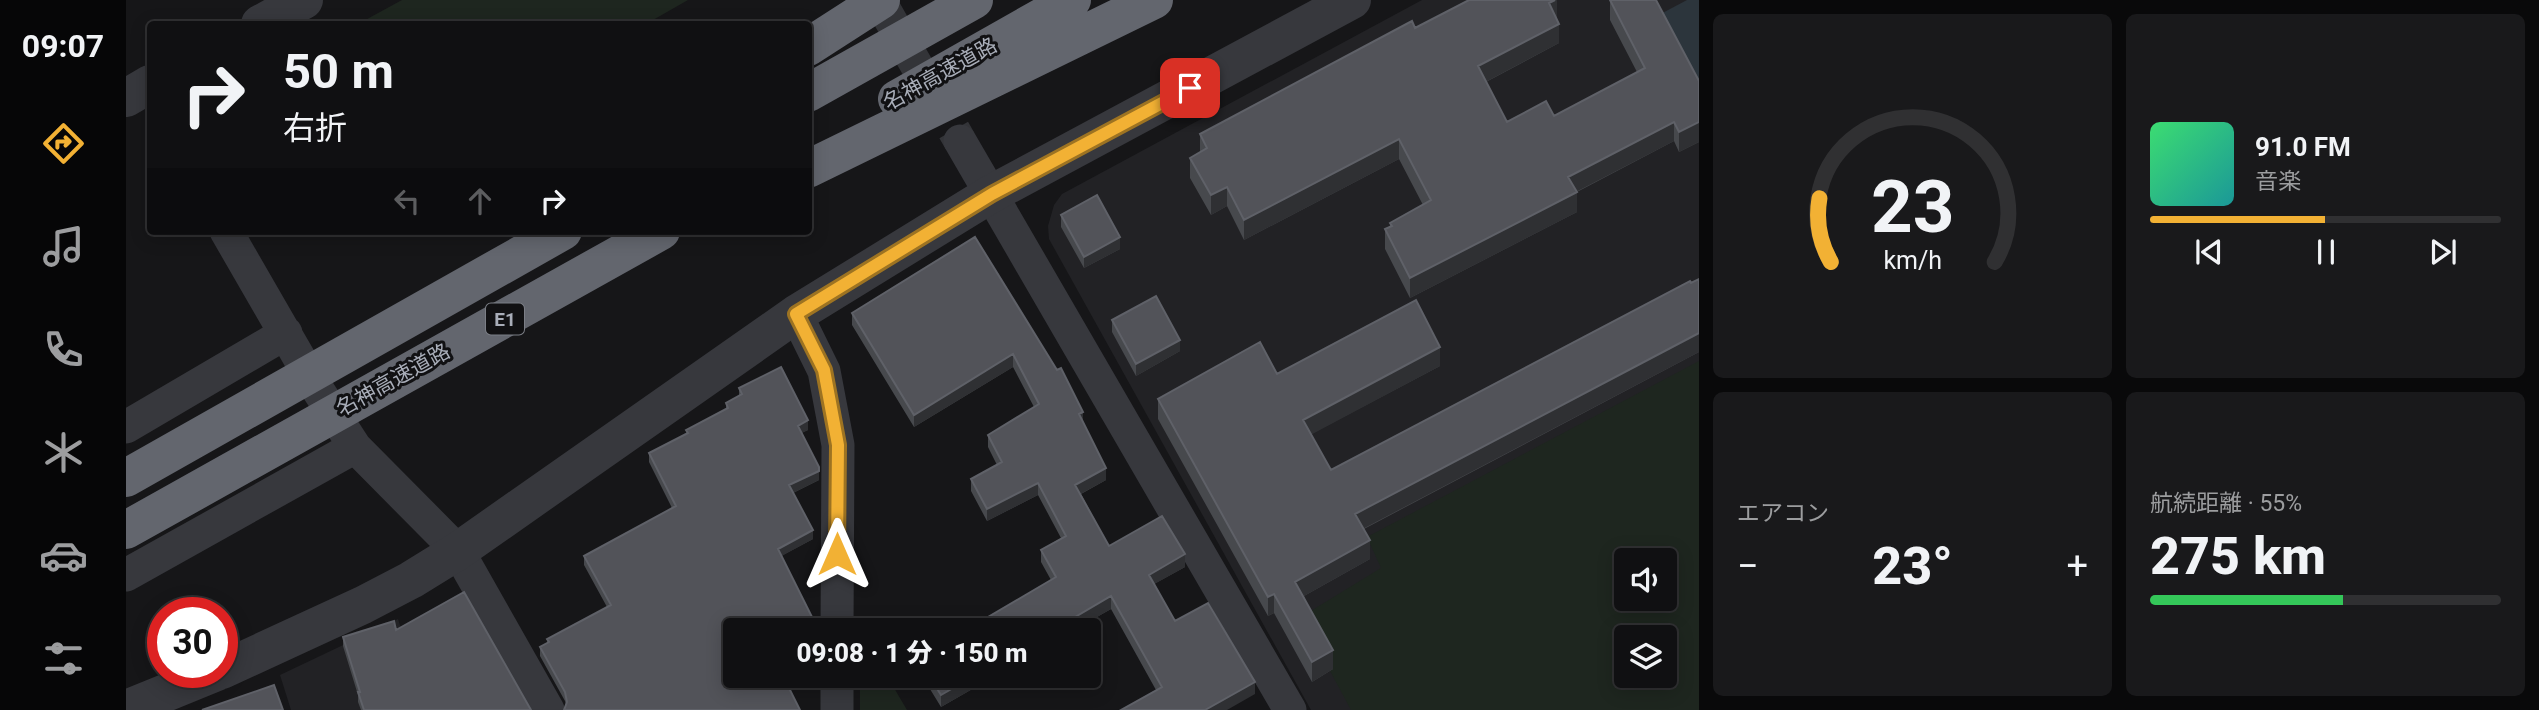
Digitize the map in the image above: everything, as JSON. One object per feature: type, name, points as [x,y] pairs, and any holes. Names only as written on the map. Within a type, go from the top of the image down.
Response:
[{"type":"highway","points":[[812,44],[881,0]]},
{"type":"highway","points":[[812,91],[974,0]]},
{"type":"highway","name":"名神高速道路","points":[[812,146],[1072,0]]},
{"type":"highway","points":[[812,167],[1154,0]]},
{"type":"highway","points":[[515,258],[546,235]]},
{"type":"highway","name":"E1","points":[[126,478],[556,235]]},
{"type":"highway","name":"名神高速道路","points":[[126,530],[654,235]]},
{"type":"highway","points":[[540,299],[672,235]]},
{"type":"street","points":[[266,21],[304,0]]},
{"type":"street","points":[[238,663],[411,580],[458,551],[796,314],[992,194],[1352,0]]},
{"type":"street","points":[[960,141],[1290,710]]},
{"type":"street","points":[[228,235],[355,447],[458,551],[548,710]]},
{"type":"street","points":[[796,314],[824,370],[838,445],[837,618]]},
{"type":"street","points":[[126,427],[286,333]]},
{"type":"street","points":[[126,575],[355,447]]},
{"type":"street","points":[[126,709],[178,688]]},
{"type":"street","points":[[837,688],[837,710]]},
{"type":"shaded area","points":[[402,0],[688,0],[651,21],[364,21]]},
{"type":"shaded area","points":[[1422,0],[1699,0],[1699,710],[1311,710],[1049,239],[1048,226],[1054,205],[1062,194]]},
{"type":"shaded area","points":[[1687,0],[1699,0],[1699,101],[1655,17]]},
{"type":"shaded area","points":[[1699,361],[1699,710],[1351,710],[1301,617],[1381,568],[1367,537]]},
{"type":"shaded area","points":[[398,619],[427,710],[291,710],[280,675]]},
{"type":"shaded area","points":[[860,688],[894,688],[907,710],[860,710]]},
{"type":"building","points":[[1469,0],[1555,0],[1549,3],[1559,24],[1478,66],[1507,122],[1546,101],[1554,116],[1645,68],[1610,0],[1656,0],[1699,81],[1699,122],[1679,132],[1674,122],[1568,177],[1577,192],[1410,278],[1385,229],[1392,226],[1390,223],[1431,200],[1399,139],[1244,220],[1227,187],[1211,195],[1190,158],[1207,148],[1200,134],[1412,21],[1415,28]]},
{"type":"building","points":[[1097,195],[1120,237],[1084,257],[1061,215]]},
{"type":"building","points":[[975,237],[1057,370],[1061,368],[1083,412],[1079,414],[1106,468],[1075,485],[1109,546],[1162,516],[1185,554],[1149,575],[1175,621],[1208,603],[1255,682],[1205,710],[1121,710],[1162,687],[1111,596],[1073,618],[986,618],[1056,577],[1041,550],[1066,536],[1038,483],[987,509],[971,479],[1002,462],[988,435],[1039,404],[1013,354],[914,415],[852,313]]},
{"type":"building","points":[[1699,279],[1699,333],[1355,514],[1370,540],[1295,582],[1333,650],[1312,662],[1274,594],[1268,597],[1158,399],[1260,342],[1277,374],[1416,300],[1440,347],[1303,420],[1331,470],[1690,281],[1691,283]]},
{"type":"building","points":[[1156,296],[1180,340],[1136,364],[1112,320]]},
{"type":"building","points":[[781,367],[808,420],[798,426],[819,471],[789,485],[813,530],[778,549],[812,618],[723,618],[723,688],[789,688],[800,710],[564,710],[567,702],[565,692],[540,647],[549,642],[547,639],[611,605],[584,556],[676,506],[649,453],[728,408],[726,403],[742,394],[739,388]]},
{"type":"building","points":[[464,592],[531,710],[364,710],[343,637],[394,621],[396,630]]},
{"type":"building","points":[[274,685],[283,710],[202,710]]},
{"type":"building","points":[[937,688],[953,688],[941,695]]},
{"type":"tunnel","points":[[879,0],[960,141]]},
{"type":"route","points":[[837,554],[838,445],[824,370],[796,314],[992,194],[1190,88]]}]
